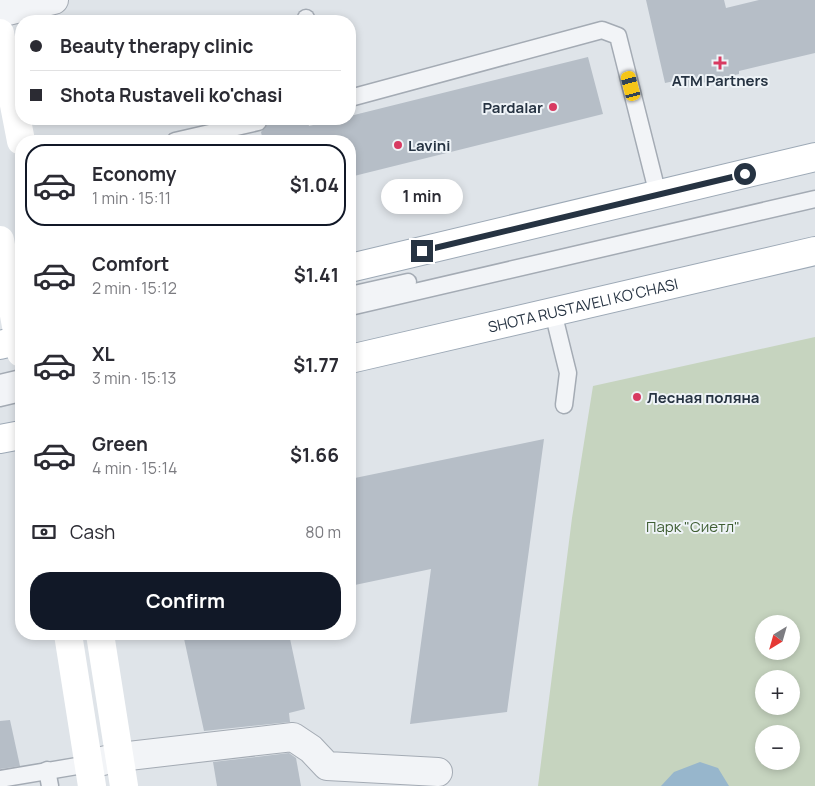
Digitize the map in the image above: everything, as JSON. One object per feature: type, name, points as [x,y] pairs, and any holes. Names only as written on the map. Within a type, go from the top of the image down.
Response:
[{"type":"main road","points":[[0,33],[15,110]]},
{"type":"main road","points":[[356,267],[815,157]]},
{"type":"main road","points":[[0,240],[15,344]]},
{"type":"main road","name":"SHOTA RUSTAVELI KO'CHASI","points":[[356,358],[815,251]]},
{"type":"main road","points":[[0,439],[15,436]]},
{"type":"main road","points":[[69,640],[90,775]]},
{"type":"main road","points":[[101,640],[124,786]]},
{"type":"street","points":[[0,12],[54,0]]},
{"type":"street","points":[[90,775],[120,757],[293,737],[311,749],[327,766],[438,772]]},
{"type":"lane","points":[[356,96],[602,30],[611,32],[618,36],[658,195]]},
{"type":"lane","points":[[201,135],[245,125]]},
{"type":"lane","points":[[356,294],[815,190]]},
{"type":"lane","points":[[356,306],[815,199]]},
{"type":"lane","points":[[553,312],[568,373],[564,405]]},
{"type":"lane","points":[[0,383],[15,379]]},
{"type":"lane","points":[[0,398],[15,394]]},
{"type":"lane","points":[[0,779],[47,770],[90,775]]},
{"type":"lane","points":[[47,770],[50,786]]},
{"type":"green space","name":"Парк \"Сиетл\"","points":[[815,337],[815,786],[538,786],[572,518],[593,386]]},
{"type":"water","points":[[700,762],[718,768],[729,786],[661,786],[674,772]]},
{"type":"building","points":[[646,0],[724,0],[726,8],[759,0],[815,0],[815,53],[739,71],[739,74],[686,87],[684,79],[665,83]]},
{"type":"building","points":[[588,57],[603,114],[356,176],[356,135],[262,135],[261,132],[267,125],[356,125],[356,115]]},
{"type":"building","points":[[544,439],[507,712],[410,724],[431,569],[356,585],[356,478]]},
{"type":"building","points":[[184,640],[290,640],[305,709],[289,713],[290,722],[204,731]]},
{"type":"building","points":[[10,720],[20,766],[0,769],[0,721]]},
{"type":"building","points":[[289,753],[296,758],[301,786],[217,786],[213,762]]},
{"type":"place","name":"ATM Partners","points":[[720,63]]},
{"type":"place","name":"Pardalar","points":[[553,107]]},
{"type":"place","name":"Lavini","points":[[398,145]]},
{"type":"place","name":"Лесная поляна","points":[[637,397]]},
{"type":"route","points":[[422,251],[745,174]]}]
